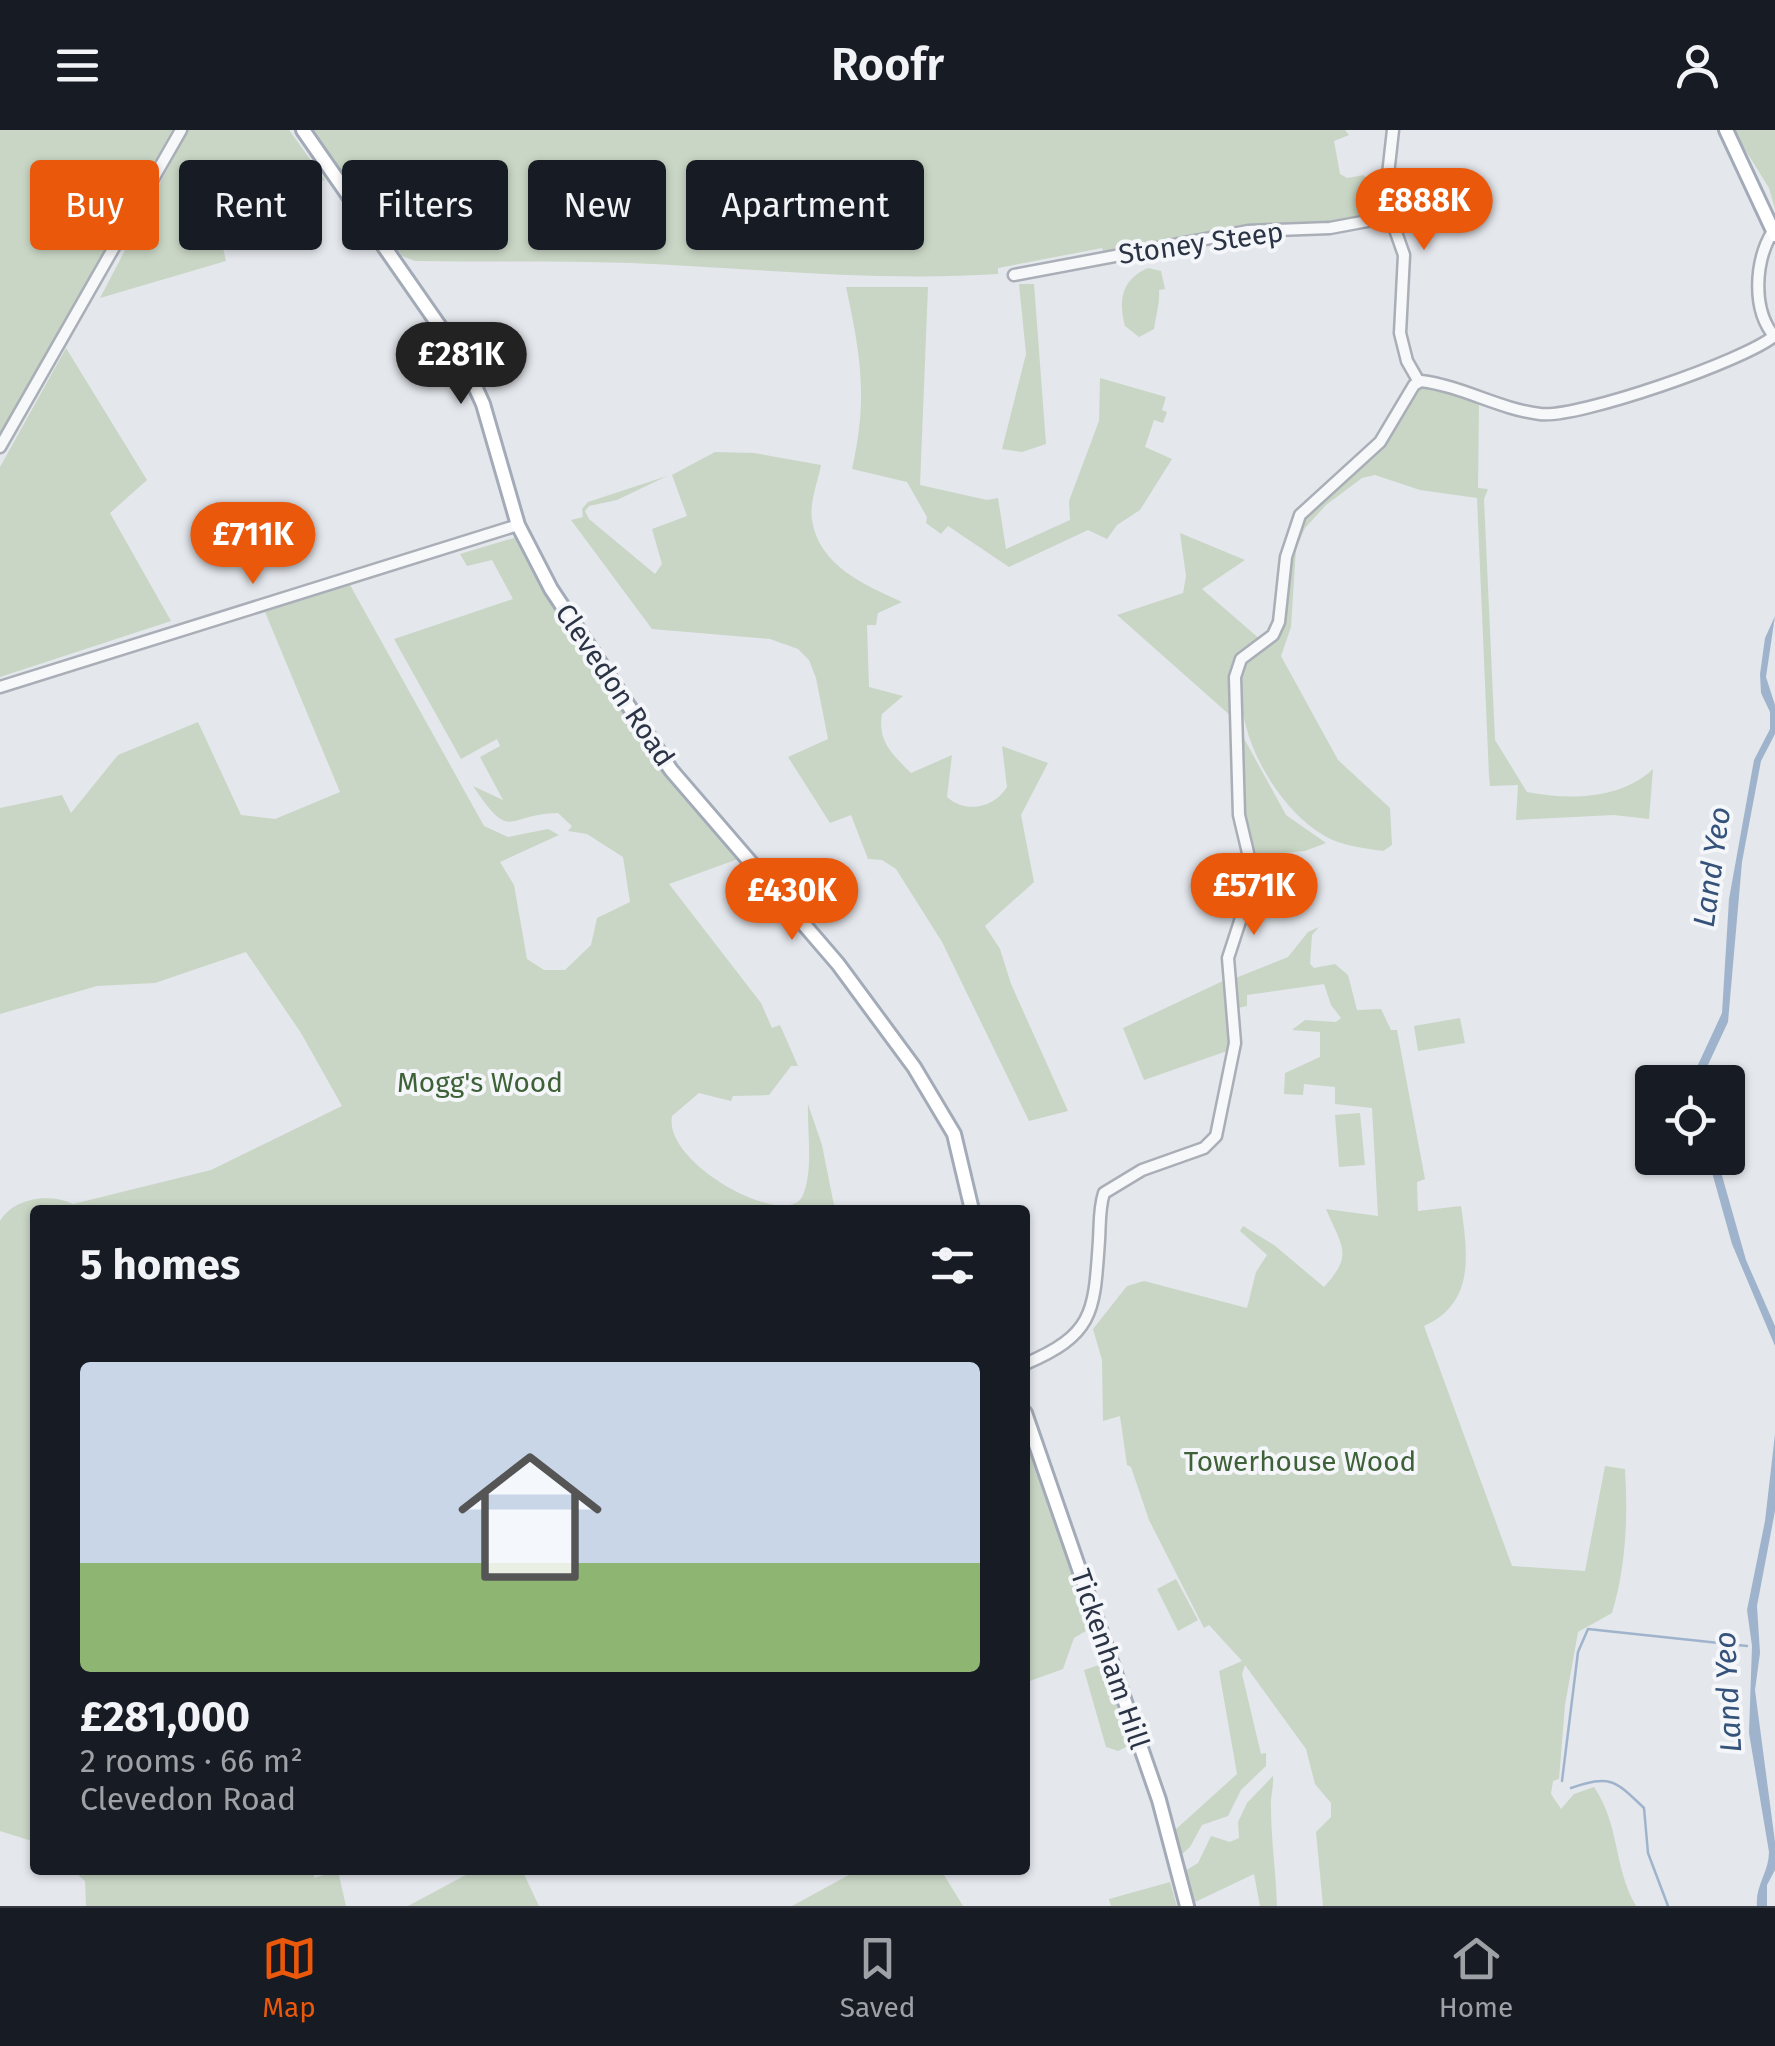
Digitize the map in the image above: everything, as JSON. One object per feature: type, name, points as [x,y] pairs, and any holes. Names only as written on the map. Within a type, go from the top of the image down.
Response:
[{"type":"main road","name":"Clevedon Road","points":[[302,130],[463,360],[483,404],[518,526],[551,589],[670,770],[838,964],[937,1100],[954,1134],[971,1205]]},
{"type":"main road","points":[[1726,130],[1774,233]]},
{"type":"main road","name":"Tickenham Hill","points":[[1030,1427],[1159,1800],[1187,1906]]},
{"type":"street","points":[[0,447],[181,130]]},
{"type":"street","points":[[1393,130],[1385,185],[1389,217],[1404,255],[1400,333],[1410,368],[1419,382],[1535,414],[1572,414],[1738,355],[1774,336],[1763,317],[1759,294],[1765,244],[1774,233]]},
{"type":"street","name":"Stoney Steep","points":[[1014,275],[1248,231],[1330,228],[1389,217]]},
{"type":"street","points":[[1030,1362],[1063,1347],[1084,1325],[1094,1290],[1104,1193],[1142,1170],[1204,1148],[1216,1136],[1235,1043],[1230,949],[1254,878],[1239,816],[1237,668],[1246,654],[1273,635],[1280,622],[1286,557],[1300,514],[1380,442],[1419,382]]},
{"type":"street","points":[[0,687],[518,526]]},
{"type":"green space","points":[[0,130],[172,130],[155,160],[30,160],[30,250],[108,250],[0,438]]},
{"type":"green space","points":[[188,130],[289,130],[311,160],[179,160],[179,250],[223,250],[226,261],[100,298],[125,250],[159,250],[159,185]]},
{"type":"green space","points":[[312,130],[1345,130],[1349,135],[1334,141],[1340,174],[1347,178],[1364,175],[1381,212],[1348,222],[1104,253],[1102,248],[998,268],[998,274],[860,275],[630,263],[415,261],[398,250],[508,250],[508,160],[342,160],[342,172]]},
{"type":"green space","points":[[1733,130],[1775,130],[1775,209],[1769,188]]},
{"type":"green space","points":[[1148,268],[1161,271],[1165,289],[1159,290],[1154,329],[1139,337],[1125,326],[1122,299],[1132,278]]},
{"type":"green space","points":[[1019,284],[1034,284],[1046,444],[1022,452],[1002,449],[1026,354]]},
{"type":"green space","points":[[846,287],[928,287],[920,485],[987,500],[998,498],[1006,549],[1070,520],[1069,501],[1099,421],[1100,378],[1166,397],[1163,423],[1154,420],[1145,447],[1172,459],[1140,510],[1117,525],[1107,539],[1088,530],[1009,567],[948,526],[941,534],[926,523],[927,517],[907,482],[852,469],[860,420],[861,378]]},
{"type":"green space","points":[[66,348],[147,480],[110,513],[171,621],[0,677],[0,467]]},
{"type":"green space","points":[[1420,385],[1479,403],[1478,488],[1488,489],[1484,499],[1495,740],[1527,792],[1593,795],[1625,787],[1653,769],[1649,819],[1614,815],[1516,820],[1518,785],[1490,786],[1477,498],[1420,490],[1375,475],[1362,478],[1326,505],[1305,528],[1296,549],[1291,627],[1281,656],[1338,760],[1390,808],[1392,845],[1383,851],[1375,850],[1323,835],[1287,804],[1259,760],[1243,711],[1244,664],[1274,642],[1283,629],[1289,557],[1302,516],[1386,441]]},
{"type":"green space","points":[[715,452],[754,453],[821,465],[811,514],[824,550],[846,572],[902,602],[878,613],[876,625],[867,625],[869,687],[903,696],[882,714],[881,724],[884,740],[911,773],[952,755],[947,797],[971,807],[995,800],[1007,787],[1002,746],[1048,763],[1021,815],[1034,882],[985,926],[1000,949],[1011,984],[1068,1111],[1029,1121],[942,942],[896,869],[882,860],[868,859],[851,815],[830,823],[788,757],[828,739],[809,660],[798,649],[770,639],[652,629],[571,520],[583,517],[582,509],[588,502],[667,476],[617,500],[589,506],[585,511],[589,519],[655,574],[662,564],[652,529],[687,516],[672,475]]},
{"type":"green space","points":[[1180,533],[1245,560],[1202,589],[1261,640],[1235,664],[1230,692],[1232,717],[1117,615],[1183,593],[1186,576]]},
{"type":"green space","name":"Mogg's Wood","points":[[517,537],[618,704],[738,859],[669,884],[761,1003],[772,1028],[780,1025],[798,1066],[791,1066],[769,1095],[733,1096],[731,1101],[699,1093],[672,1116],[674,1135],[705,1171],[727,1187],[773,1205],[30,1205],[30,1840],[0,1831],[0,1221],[14,1207],[34,1199],[73,1204],[211,1170],[342,1106],[301,1033],[246,952],[155,983],[97,986],[0,1014],[0,808],[62,795],[71,813],[118,755],[198,722],[241,815],[275,819],[340,792],[265,612],[350,585],[484,826],[508,837],[548,829],[559,835],[500,862],[514,885],[527,959],[544,970],[565,970],[591,945],[597,918],[630,902],[623,857],[587,834],[568,831],[572,826],[558,813],[510,822],[495,815],[473,786],[503,800],[480,757],[500,746],[497,739],[461,759],[394,639],[513,599],[492,560],[467,566],[460,554]]},
{"type":"green space","points":[[1241,733],[1286,815],[1326,843],[1305,851],[1257,855],[1244,820]]},
{"type":"green space","name":"Towerhouse Wood","points":[[1319,927],[1312,935],[1310,964],[1314,968],[1335,964],[1348,975],[1357,1010],[1381,1009],[1391,1030],[1397,1030],[1425,1179],[1417,1182],[1418,1211],[1461,1206],[1466,1259],[1460,1291],[1441,1316],[1424,1326],[1512,1566],[1585,1571],[1605,1466],[1625,1469],[1625,1542],[1617,1595],[1612,1613],[1578,1632],[1565,1705],[1559,1779],[1553,1781],[1551,1794],[1561,1809],[1574,1794],[1594,1787],[1608,1816],[1623,1876],[1636,1906],[1323,1906],[1316,1832],[1331,1817],[1331,1803],[1315,1784],[1306,1749],[1245,1665],[1242,1674],[1261,1754],[1266,1753],[1266,1766],[1241,1790],[1228,1816],[1202,1825],[1181,1855],[1175,1830],[1237,1774],[1219,1671],[1242,1661],[1209,1625],[1204,1628],[1149,1520],[1127,1465],[1120,1416],[1103,1421],[1102,1360],[1093,1329],[1127,1286],[1144,1281],[1247,1308],[1256,1272],[1267,1255],[1240,1231],[1243,1226],[1274,1245],[1324,1287],[1342,1258],[1340,1242],[1326,1209],[1378,1216],[1372,1108],[1335,1104],[1335,1087],[1304,1084],[1303,1095],[1284,1094],[1285,1073],[1320,1057],[1320,1032],[1292,1030],[1305,1020],[1336,1022],[1341,1018],[1331,1005],[1324,984],[1247,995],[1247,1006],[1238,1008],[1233,979],[1288,957],[1308,932]]},
{"type":"green space","points":[[1225,980],[1230,1050],[1144,1080],[1123,1028]]},
{"type":"green space","points":[[1460,1018],[1465,1043],[1418,1051],[1414,1026]]},
{"type":"green space","points":[[808,1104],[822,1145],[834,1205],[791,1205],[802,1197],[808,1176]]},
{"type":"green space","points":[[1360,1113],[1365,1165],[1339,1167],[1335,1115]]},
{"type":"green space","points":[[1030,1452],[1090,1623],[1089,1629],[1074,1638],[1063,1669],[1030,1681]]},
{"type":"green space","points":[[1176,1579],[1198,1620],[1178,1631],[1157,1589]]},
{"type":"green space","points":[[1102,1664],[1130,1745],[1118,1751],[1106,1747],[1084,1670]]},
{"type":"green space","points":[[1273,1776],[1271,1820],[1277,1906],[1260,1906],[1254,1874],[1193,1903],[1185,1871],[1198,1863],[1211,1836],[1230,1842],[1239,1838],[1238,1822],[1247,1803]]},
{"type":"green space","points":[[78,1875],[339,1875],[346,1906],[86,1906],[85,1881]]},
{"type":"green space","points":[[466,1875],[524,1875],[539,1906],[408,1906]]},
{"type":"green space","points":[[849,1875],[944,1875],[963,1906],[792,1906]]},
{"type":"green space","points":[[1170,1882],[1177,1906],[1111,1906],[1109,1899]]},
{"type":"water","points":[[1775,616],[1766,677],[1775,705],[1775,734],[1761,761],[1742,862],[1728,1022],[1708,1065],[1698,1065],[1722,1013],[1729,899],[1754,760],[1770,729],[1770,712],[1761,693],[1765,638]]},
{"type":"water","points":[[1713,1175],[1722,1175],[1746,1260],[1775,1326],[1775,1346],[1732,1244]]},
{"type":"water","points":[[1775,1434],[1775,1511],[1757,1606],[1760,1653],[1755,1690],[1775,1842],[1775,1870],[1767,1885],[1767,1906],[1757,1906],[1769,1852],[1749,1733],[1752,1646],[1747,1610],[1765,1521]]},
{"type":"waterway","name":"Land Yeo","points":[[1562,1781],[1578,1652],[1588,1629],[1747,1646]]},
{"type":"waterway","points":[[1571,1788],[1611,1782],[1644,1808],[1648,1853],[1668,1906]]}]
